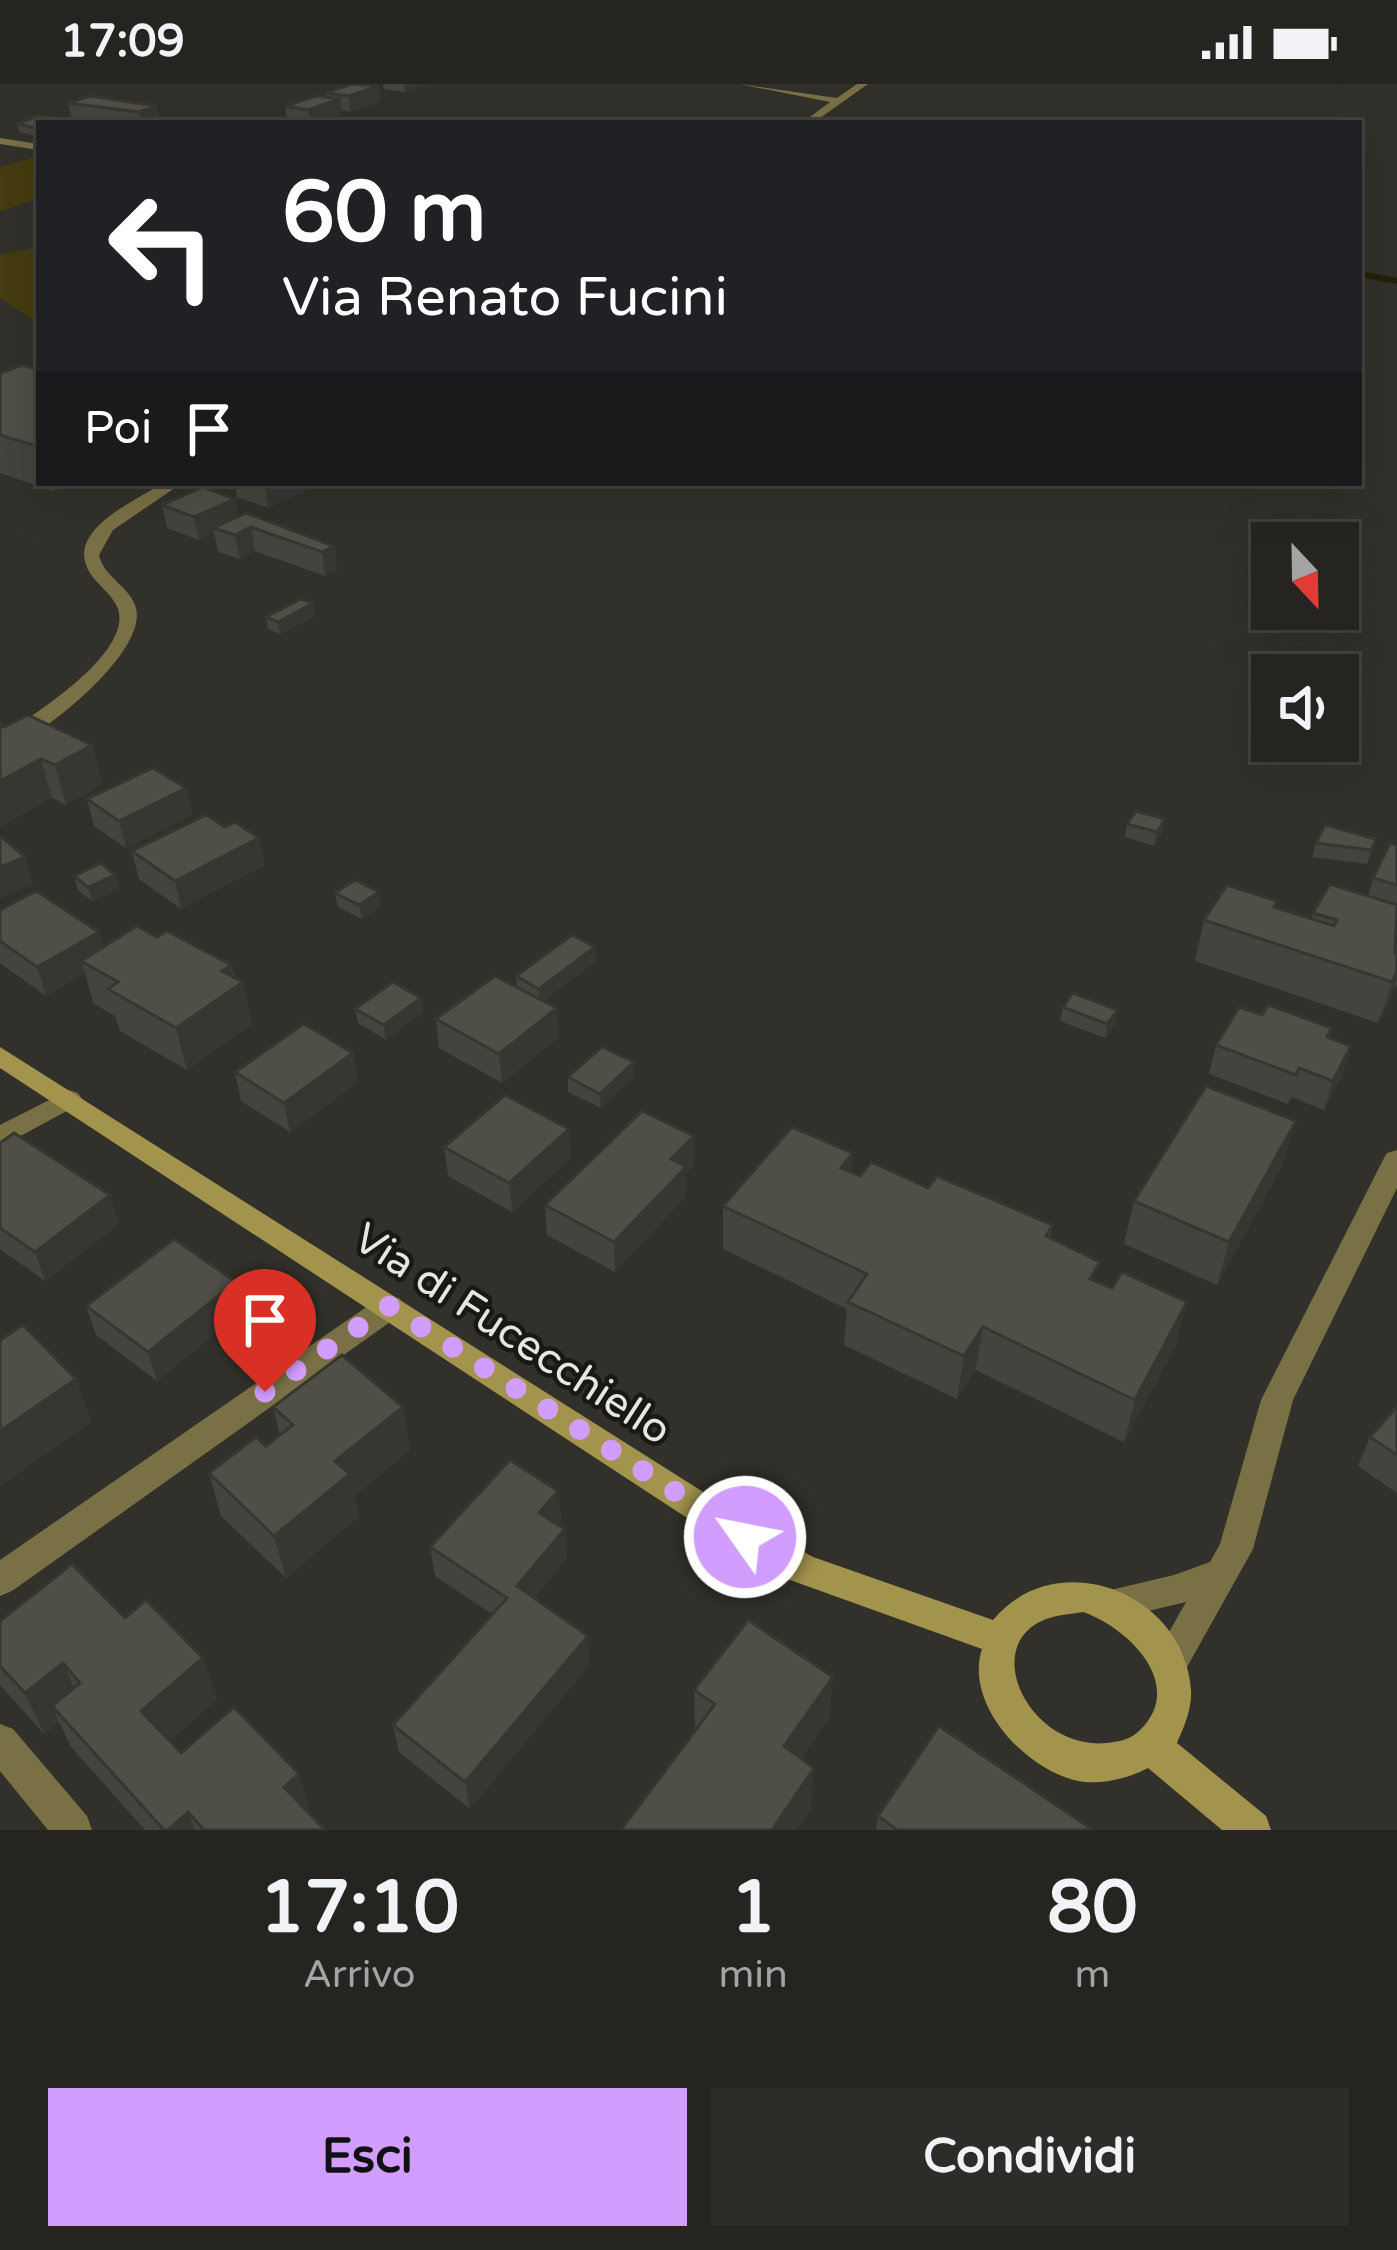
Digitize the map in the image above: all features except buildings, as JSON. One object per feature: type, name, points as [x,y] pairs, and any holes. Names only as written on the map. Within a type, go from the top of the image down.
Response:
[{"type":"main road","name":"Via di Fucecchiello","points":[[0,1056],[802,1569],[1000,1639]]},
{"type":"main road","points":[[1083,1596],[1110,1604],[1155,1639],[1169,1664],[1175,1690],[1172,1715],[1151,1746],[1114,1763],[1085,1763],[1030,1738],[1011,1716],[999,1690],[995,1664],[1000,1639],[1032,1604],[1083,1596]]},
{"type":"main road","points":[[1151,1746],[1252,1830]]},
{"type":"street","points":[[744,84],[838,101]]},
{"type":"street","points":[[811,120],[863,84]]},
{"type":"street","points":[[0,141],[36,147]]},
{"type":"street","points":[[0,746],[75,692],[118,644],[128,623],[127,605],[92,568],[91,549],[101,532],[170,486]]},
{"type":"street","points":[[0,1137],[69,1100]]},
{"type":"street","points":[[1169,1664],[1236,1549],[1277,1400],[1397,1160]]},
{"type":"street","points":[[0,1580],[389,1306]]},
{"type":"street","points":[[1110,1604],[1174,1592],[1222,1573]]},
{"type":"street","points":[[0,1742],[73,1830]]},
{"type":"shaded area","points":[[36,157],[36,200],[0,211],[0,167]]},
{"type":"shaded area","points":[[36,248],[36,322],[0,298],[0,255]]},
{"type":"waterway","points":[[1362,275],[1397,281]]},
{"type":"route","points":[[265,1392],[389,1306],[745,1537]]}]
